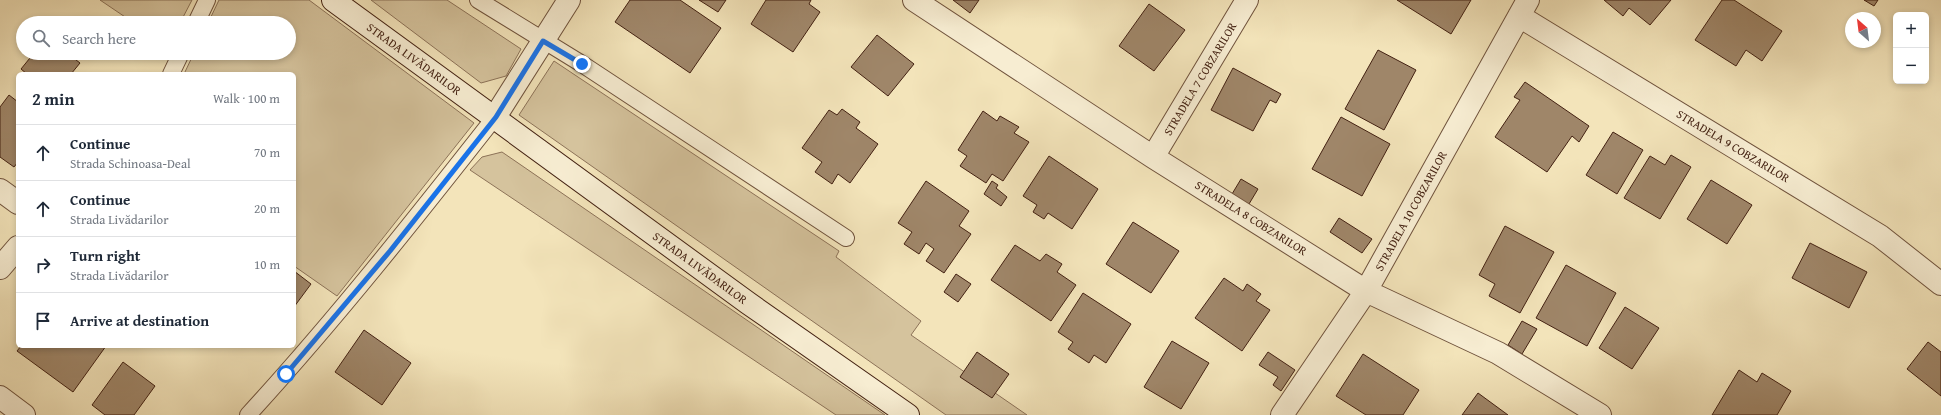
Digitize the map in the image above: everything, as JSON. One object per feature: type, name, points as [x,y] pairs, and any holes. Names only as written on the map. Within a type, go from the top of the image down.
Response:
[{"type":"street","name":"STRADA LIVĂDARILOR","points":[[333,0],[496,117],[748,303],[908,415]]},
{"type":"street","points":[[496,117],[569,0]]},
{"type":"street","name":"STRADELA 8 COBZARILOR","points":[[914,0],[1153,157],[1366,291],[1498,353],[1600,415]]},
{"type":"street","name":"STRADELA 7 COBZARILOR","points":[[1153,157],[1247,0]]},
{"type":"street","name":"STRADELA 9 COBZARILOR","points":[[1524,8],[1880,236],[1941,284]]},
{"type":"street","name":"STRADELA 10 COBZARILOR","points":[[1282,415],[1366,291],[1524,8]]},
{"type":"street","points":[[0,190],[16,202]]},
{"type":"street","points":[[0,268],[16,249]]},
{"type":"street","points":[[0,397],[24,415]]},
{"type":"lane","points":[[199,16],[207,0]]},
{"type":"lane","points":[[478,0],[582,64],[846,238]]},
{"type":"lane","points":[[172,72],[178,60]]},
{"type":"lane","points":[[248,415],[286,374],[390,251],[496,117]]},
{"type":"shaded area","points":[[100,0],[192,0],[184,16],[124,16]]},
{"type":"shaded area","points":[[219,0],[309,0],[474,123],[337,296],[296,267],[296,72],[185,72],[191,60],[296,60],[296,16],[211,16]]},
{"type":"shaded area","points":[[371,0],[447,0],[521,49],[506,76],[481,83]]},
{"type":"shaded area","points":[[554,61],[839,251],[836,257],[921,321],[911,335],[1027,415],[946,415],[519,115]]},
{"type":"shaded area","points":[[502,152],[885,415],[836,415],[470,170],[482,157]]},
{"type":"building","points":[[630,0],[680,0],[721,28],[690,73],[615,22]]},
{"type":"building","points":[[699,0],[726,0],[718,12]]},
{"type":"building","points":[[766,0],[811,0],[809,4],[820,12],[793,52],[751,24]]},
{"type":"building","points":[[953,0],[979,0],[970,13]]},
{"type":"building","points":[[1397,0],[1471,0],[1451,34]]},
{"type":"building","points":[[1604,0],[1671,0],[1650,25],[1629,8],[1623,16]]},
{"type":"building","points":[[1722,0],[1734,0],[1782,31],[1762,61],[1746,50],[1736,66],[1695,40]]},
{"type":"building","points":[[1864,0],[1878,0],[1874,6]]},
{"type":"building","points":[[1149,4],[1185,30],[1154,71],[1119,46]]},
{"type":"building","points":[[877,35],[914,64],[888,96],[851,67]]},
{"type":"building","points":[[1378,50],[1416,70],[1384,130],[1345,109]]},
{"type":"building","points":[[28,60],[76,60],[80,63],[73,72],[25,72],[21,69]]},
{"type":"building","points":[[1233,68],[1281,94],[1276,103],[1270,100],[1253,131],[1211,110]]},
{"type":"building","points":[[1525,82],[1589,126],[1579,142],[1572,136],[1547,172],[1495,137],[1520,100],[1514,97]]},
{"type":"building","points":[[9,95],[16,100],[16,164],[14,167],[0,157],[0,107]]},
{"type":"building","points":[[842,109],[860,122],[856,128],[878,144],[850,183],[838,174],[832,184],[815,172],[822,162],[802,148],[829,110],[837,115]]},
{"type":"building","points":[[983,111],[997,121],[1000,116],[1019,127],[1014,133],[1029,142],[1003,181],[992,174],[986,183],[960,166],[967,156],[958,150]]},
{"type":"building","points":[[1341,117],[1390,144],[1362,196],[1312,169]]},
{"type":"building","points":[[1613,132],[1643,150],[1617,194],[1586,175]]},
{"type":"building","points":[[1671,155],[1691,167],[1660,219],[1624,198],[1650,156],[1665,165]]},
{"type":"building","points":[[1049,156],[1098,189],[1072,229],[1048,213],[1044,219],[1033,212],[1037,205],[1023,196]]},
{"type":"building","points":[[1241,179],[1258,189],[1246,209],[1229,199]]},
{"type":"building","points":[[1711,180],[1752,205],[1727,244],[1687,219]]},
{"type":"building","points":[[926,181],[969,211],[959,226],[971,234],[944,273],[926,261],[934,249],[926,243],[919,254],[904,244],[912,232],[898,223]]},
{"type":"building","points":[[992,181],[998,185],[996,188],[1007,197],[1001,206],[984,194]]},
{"type":"building","points":[[1339,218],[1372,239],[1362,253],[1330,232]]},
{"type":"building","points":[[1133,222],[1179,251],[1151,293],[1106,264]]},
{"type":"building","points":[[1505,226],[1554,252],[1520,313],[1489,296],[1495,284],[1479,275]]},
{"type":"building","points":[[1810,243],[1867,272],[1849,308],[1792,278]]},
{"type":"building","points":[[1015,245],[1040,261],[1046,254],[1062,264],[1057,272],[1076,285],[1051,321],[991,280]]},
{"type":"building","points":[[1566,265],[1616,293],[1587,346],[1536,318]]},
{"type":"building","points":[[296,273],[311,284],[296,304]]},
{"type":"building","points":[[956,274],[971,284],[958,302],[944,292]]},
{"type":"building","points":[[1224,278],[1243,291],[1247,284],[1261,294],[1256,301],[1270,310],[1242,351],[1195,318]]},
{"type":"building","points":[[1083,293],[1131,324],[1106,363],[1094,355],[1089,363],[1068,349],[1073,342],[1058,332]]},
{"type":"building","points":[[1625,307],[1659,328],[1632,369],[1599,348]]},
{"type":"building","points":[[1522,321],[1537,329],[1522,354],[1508,345]]},
{"type":"building","points":[[364,330],[411,363],[382,405],[335,372]]},
{"type":"building","points":[[1172,341],[1209,363],[1181,409],[1144,387]]},
{"type":"building","points":[[1928,342],[1941,352],[1941,396],[1907,369]]},
{"type":"building","points":[[19,348],[105,348],[73,392],[17,351]]},
{"type":"building","points":[[977,352],[1009,374],[992,398],[960,377]]},
{"type":"building","points":[[1268,352],[1295,370],[1281,391],[1273,385],[1278,377],[1259,365]]},
{"type":"building","points":[[1363,354],[1419,390],[1403,415],[1366,415],[1336,396]]},
{"type":"building","points":[[123,362],[155,386],[134,415],[105,415],[92,405]]},
{"type":"building","points":[[1739,370],[1757,382],[1762,373],[1791,391],[1777,415],[1712,415]]},
{"type":"building","points":[[1478,393],[1508,415],[1462,415]]},
{"type":"route","points":[[286,374],[390,251],[496,117],[543,41],[582,64]]}]
